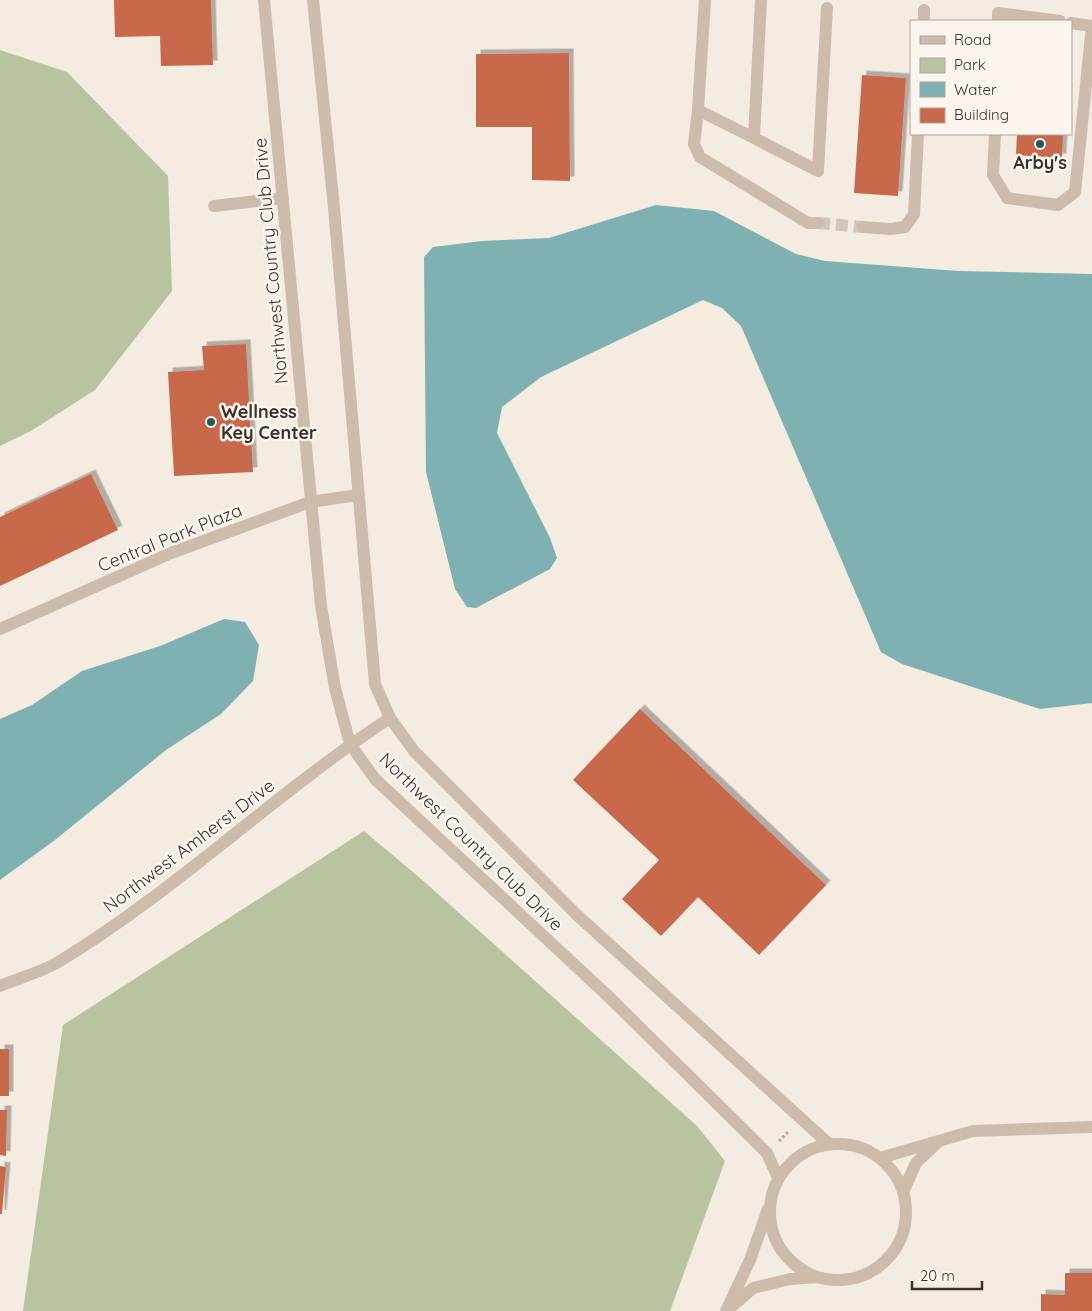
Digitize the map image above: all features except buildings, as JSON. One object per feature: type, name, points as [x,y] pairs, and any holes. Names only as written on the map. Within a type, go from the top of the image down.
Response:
[{"type":"street","name":"Northwest Country Club Drive","points":[[264,0],[320,606],[335,688],[350,744],[376,779],[608,996],[767,1153],[778,1178]]},
{"type":"street","name":"Northwest Country Club Drive","points":[[313,0],[334,208],[375,684],[390,718],[414,751],[576,915],[829,1144]]},
{"type":"street","points":[[705,0],[694,144],[700,157],[808,223],[818,223]]},
{"type":"street","points":[[754,138],[761,0]]},
{"type":"street","points":[[698,110],[818,172],[827,8]]},
{"type":"street","points":[[998,17],[1044,20]]},
{"type":"street","points":[[995,135],[993,175],[1007,198],[1058,205],[1075,192],[1092,26],[1072,23]]},
{"type":"street","points":[[863,227],[891,229],[905,226],[914,214],[918,135]]},
{"type":"street","points":[[214,206],[283,198]]},
{"type":"street","name":"Central Park Plaza","points":[[0,629],[171,553],[310,502],[358,495]]},
{"type":"street","name":"Northwest Amherst Drive","points":[[0,986],[58,962],[176,881],[350,744],[390,718]]},
{"type":"street","points":[[880,1158],[973,1131],[1092,1127]]},
{"type":"street","points":[[903,1192],[916,1163],[939,1140]]},
{"type":"street","points":[[829,1144],[847,1144],[864,1149],[880,1158],[894,1173],[903,1192],[906,1212],[902,1233],[893,1252],[883,1262],[859,1276],[838,1280],[817,1277],[790,1279],[753,1288],[726,1311],[750,1260],[778,1178],[791,1161],[809,1150],[829,1144]]},
{"type":"street","points":[[769,1204],[771,1228],[780,1249],[796,1266],[817,1277]]},
{"type":"path","points":[[778,1141],[794,1128]]},
{"type":"green space","points":[[0,50],[67,72],[168,176],[172,291],[95,390],[31,431],[0,446]]},
{"type":"green space","points":[[364,831],[420,878],[697,1126],[725,1161],[670,1311],[23,1311],[63,1025]]},
{"type":"water","points":[[656,205],[714,211],[796,254],[825,261],[958,271],[1092,274],[1092,703],[1040,709],[902,664],[881,652],[741,326],[722,308],[703,300],[541,377],[502,407],[497,433],[550,538],[557,558],[550,569],[476,608],[467,607],[455,589],[426,472],[424,257],[433,247],[482,241],[549,238]]},
{"type":"water","points":[[224,619],[245,622],[259,645],[253,681],[221,714],[166,750],[55,840],[0,880],[0,719],[32,705],[82,671],[160,646]]},
{"type":"tunnel","points":[[818,223],[863,227]]},
{"type":"place","name":"Arby's","points":[[1040,144]]},
{"type":"place","name":"Wellness Key Center","points":[[211,422]]}]
